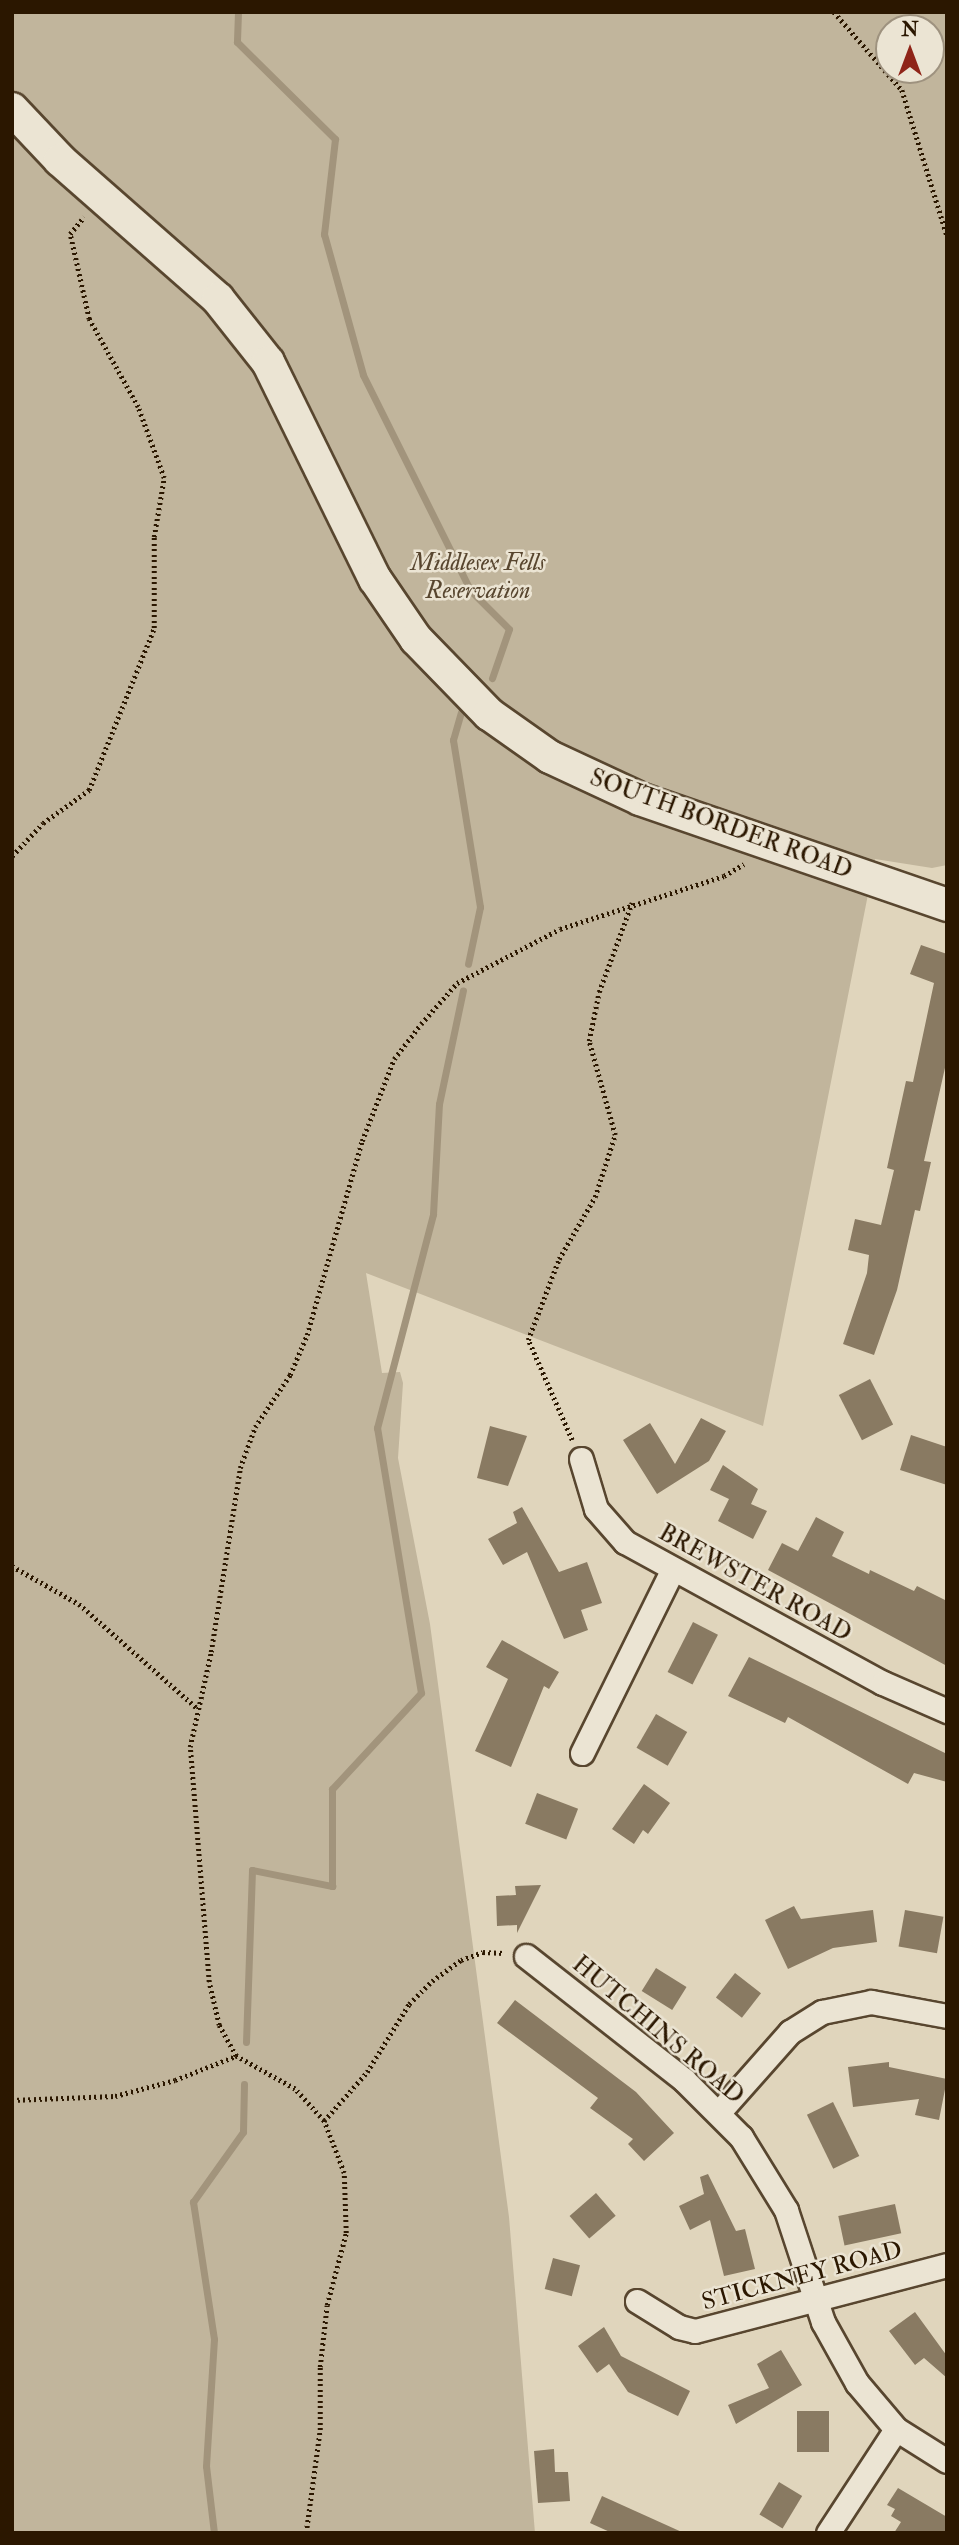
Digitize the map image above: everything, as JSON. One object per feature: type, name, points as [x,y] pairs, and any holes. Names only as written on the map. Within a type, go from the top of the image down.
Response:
[{"type":"main road","name":"SOUTH BORDER ROAD","points":[[12,109],[102,197],[218,299],[268,362],[375,579],[416,639],[466,692],[521,738],[590,778],[947,905]]},
{"type":"street","name":"BREWSTER ROAD","points":[[581,1459],[587,1488],[607,1525],[625,1542],[884,1683],[947,1711]]},
{"type":"street","points":[[582,1753],[673,1569]]},
{"type":"street","name":"HUTCHINS ROAD","points":[[526,1956],[720,2111],[765,2170],[786,2210],[814,2300],[857,2383],[896,2429],[947,2461]]},
{"type":"street","points":[[720,2111],[790,2032],[822,2012],[858,2002],[883,2002],[947,2016]]},
{"type":"street","name":"STICKNEY ROAD","points":[[637,2301],[679,2328],[695,2331],[947,2265]]},
{"type":"street","points":[[828,2533],[896,2429]]},
{"type":"path","points":[[834,12],[902,90],[947,234]]},
{"type":"path","points":[[12,856],[43,823],[89,790],[155,628],[155,537],[164,478],[138,407],[89,318],[69,234],[102,197]]},
{"type":"path","points":[[306,2533],[320,2430],[320,2367],[327,2305],[346,2233],[344,2173],[324,2121],[295,2089],[236,2056],[219,2025],[209,1982],[190,1747],[240,1468],[255,1427],[290,1375],[307,1335],[362,1141],[394,1059],[457,983],[560,929],[632,902],[724,876],[747,862],[760,840]]},
{"type":"path","points":[[581,1459],[528,1340],[559,1259],[595,1197],[615,1135],[589,1041],[598,992],[632,902]]},
{"type":"path","points":[[12,1566],[79,1604],[198,1709]]},
{"type":"path","points":[[324,2121],[367,2072],[409,2004],[432,1981],[461,1960],[483,1952],[526,1956]]},
{"type":"path","points":[[12,2100],[115,2096],[175,2080],[236,2056]]},
{"type":"green space","name":"Middlesex Fells Reservation","points":[[12,12],[947,12],[947,865],[932,868],[875,859],[763,1426],[366,1273],[382,1373],[400,1372],[403,1383],[398,1458],[430,1624],[509,2217],[535,2533],[12,2533]]},
{"type":"building","points":[[921,945],[947,954],[947,1059],[924,1161],[931,1162],[920,1211],[915,1210],[897,1290],[874,1355],[843,1344],[867,1273],[869,1255],[848,1250],[855,1219],[881,1225],[894,1170],[887,1168],[906,1081],[913,1082],[934,983],[910,974]]},
{"type":"building","points":[[870,1379],[893,1424],[862,1440],[839,1395]]},
{"type":"building","points":[[701,1418],[726,1431],[709,1461],[657,1494],[623,1440],[650,1423],[675,1464]]},
{"type":"building","points":[[490,1426],[527,1436],[508,1486],[477,1478]]},
{"type":"building","points":[[911,1435],[947,1447],[947,1485],[900,1470]]},
{"type":"building","points":[[723,1465],[758,1489],[751,1504],[767,1511],[753,1539],[718,1521],[729,1499],[710,1490]]},
{"type":"building","points":[[522,1507],[559,1572],[587,1562],[602,1603],[581,1610],[588,1630],[564,1639],[527,1552],[503,1565],[488,1539],[517,1523],[513,1512]]},
{"type":"building","points":[[816,1517],[844,1532],[832,1556],[869,1574],[870,1570],[914,1591],[917,1586],[947,1601],[947,1666],[768,1570],[782,1543],[798,1551]]},
{"type":"building","points":[[693,1622],[718,1635],[693,1685],[668,1672]]},
{"type":"building","points":[[502,1640],[559,1672],[549,1689],[544,1686],[511,1767],[475,1751],[508,1679],[486,1667]]},
{"type":"building","points":[[749,1657],[947,1754],[947,1782],[914,1773],[908,1784],[788,1717],[785,1723],[728,1696]]},
{"type":"building","points":[[656,1714],[687,1732],[668,1766],[636,1748]]},
{"type":"building","points":[[644,1784],[670,1803],[648,1834],[643,1830],[634,1844],[612,1829]]},
{"type":"building","points":[[537,1793],[578,1809],[566,1840],[525,1824]]},
{"type":"building","points":[[541,1885],[517,1933],[517,1925],[497,1926],[496,1896],[516,1895],[515,1886]]},
{"type":"building","points":[[794,1906],[801,1919],[873,1910],[877,1942],[833,1948],[788,1969],[765,1920]]},
{"type":"building","points":[[905,1910],[943,1917],[937,1953],[899,1946]]},
{"type":"building","points":[[656,1968],[687,1987],[672,2010],[642,1991]]},
{"type":"building","points":[[735,1973],[761,1993],[742,2018],[716,1997]]},
{"type":"building","points":[[515,2000],[636,2092],[674,2133],[644,2161],[628,2144],[633,2139],[590,2108],[598,2098],[497,2023]]},
{"type":"building","points":[[889,2062],[889,2067],[947,2079],[939,2120],[915,2115],[919,2099],[853,2107],[848,2067]]},
{"type":"building","points":[[833,2102],[859,2156],[833,2169],[807,2115]]},
{"type":"building","points":[[708,2174],[736,2231],[745,2229],[755,2269],[724,2276],[710,2220],[690,2230],[679,2206],[704,2194],[700,2177]]},
{"type":"building","points":[[596,2193],[616,2216],[589,2239],[570,2216]]},
{"type":"building","points":[[895,2204],[901,2233],[845,2245],[838,2216]]},
{"type":"building","points":[[553,2258],[580,2265],[572,2296],[545,2289]]},
{"type":"building","points":[[915,2312],[947,2356],[947,2378],[924,2358],[915,2365],[889,2331]]},
{"type":"building","points":[[604,2327],[621,2356],[690,2391],[678,2416],[628,2392],[609,2364],[597,2373],[578,2346]]},
{"type":"building","points":[[781,2350],[802,2385],[736,2424],[728,2405],[769,2388],[757,2364]]},
{"type":"building","points":[[797,2411],[829,2411],[829,2452],[797,2452]]},
{"type":"building","points":[[554,2449],[555,2472],[568,2472],[570,2501],[538,2503],[534,2451]]},
{"type":"building","points":[[779,2482],[802,2496],[783,2528],[759,2515]]},
{"type":"building","points":[[898,2488],[947,2517],[947,2533],[894,2533],[901,2522],[891,2516],[895,2509],[887,2505]]},
{"type":"building","points":[[602,2496],[684,2533],[612,2533],[590,2523]]},
{"type":"waterway","points":[[238,12],[237,42],[335,139],[324,234],[363,375],[470,590],[509,629],[492,678]]},
{"type":"waterway","points":[[461,712],[453,740],[480,907],[468,964]]},
{"type":"waterway","points":[[246,2042],[252,1870],[332,1886],[332,1789],[421,1693],[377,1428],[433,1214],[439,1104],[463,990]]},
{"type":"waterway","points":[[214,2533],[206,2466],[214,2339],[193,2202],[243,2132],[244,2084]]}]
